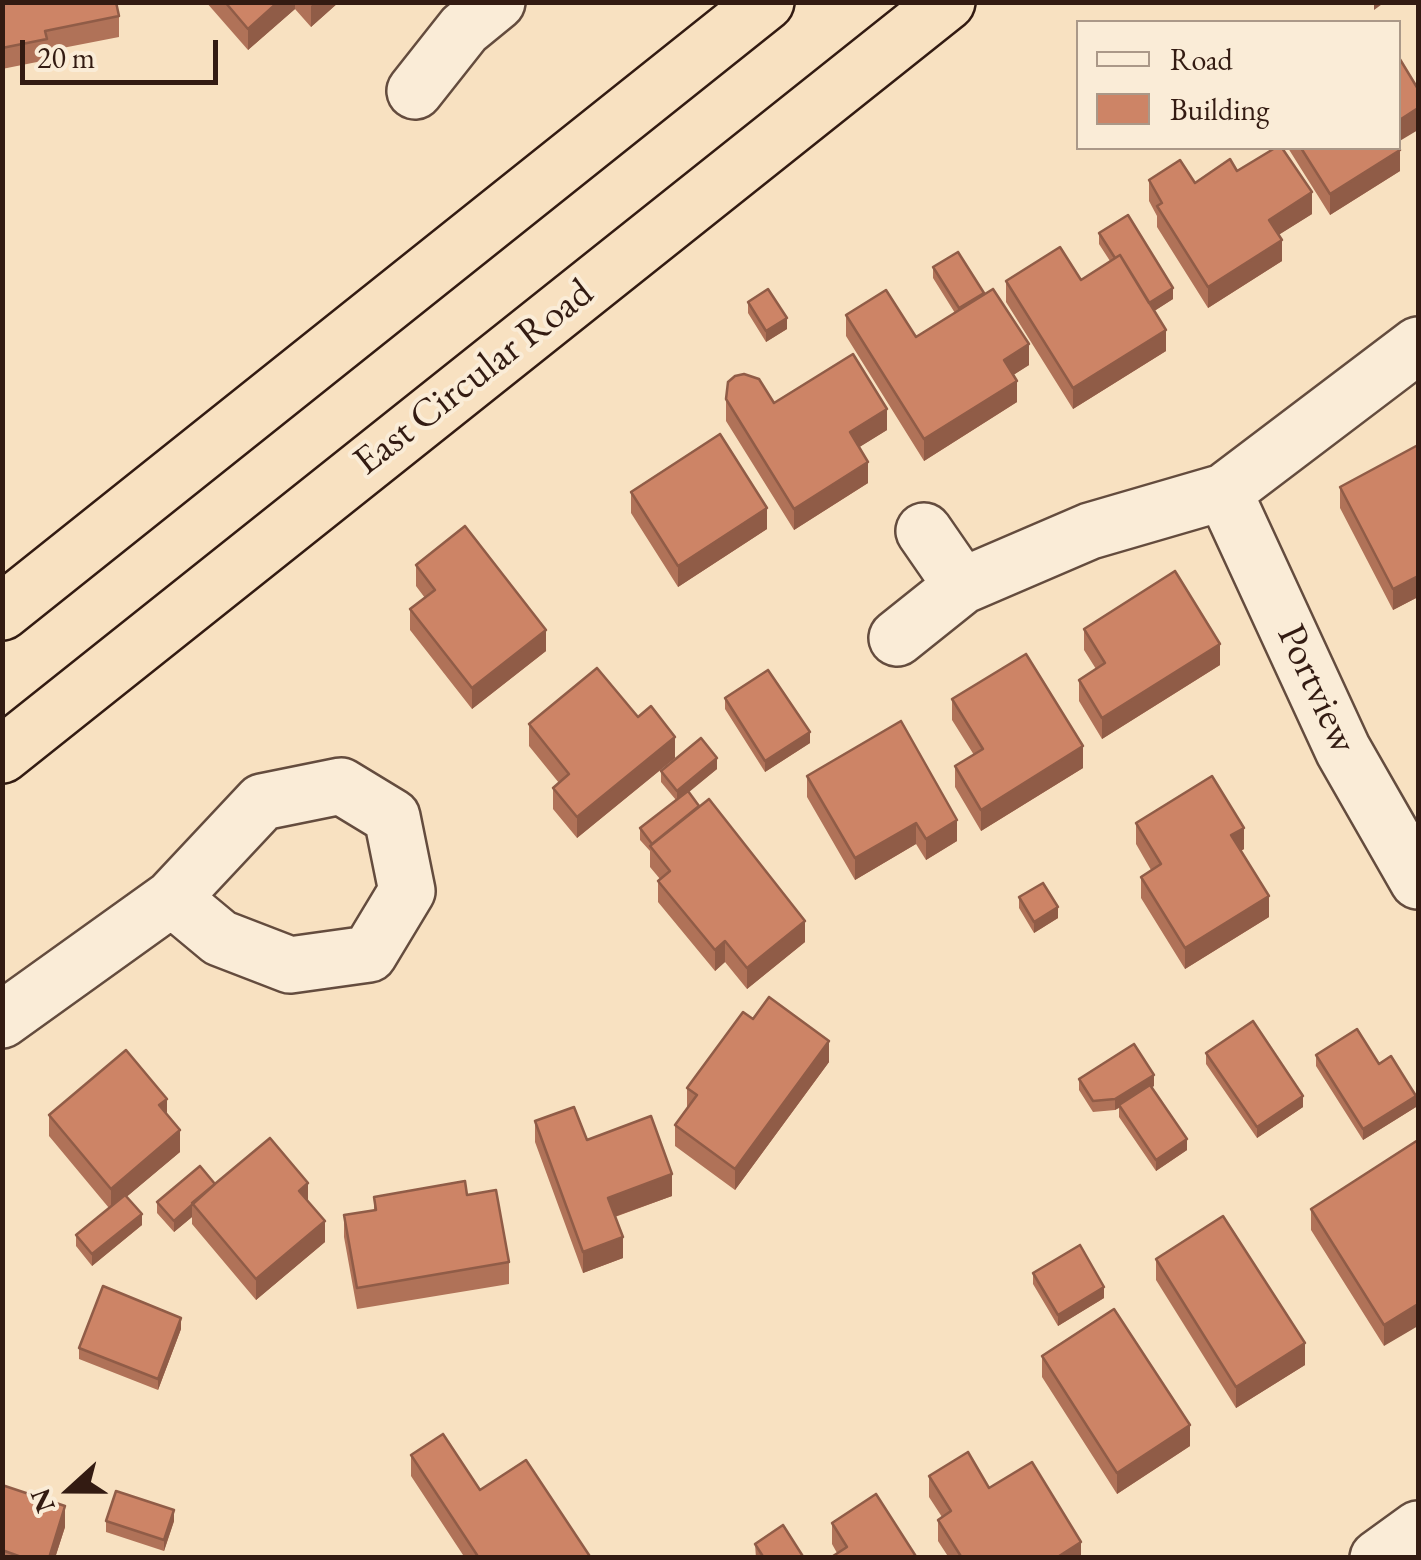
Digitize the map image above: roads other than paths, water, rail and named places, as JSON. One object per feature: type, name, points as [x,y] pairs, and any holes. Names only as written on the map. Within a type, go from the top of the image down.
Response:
[{"type":"highway","points":[[2,612],[766,2]]},
{"type":"highway","name":"East Circular Road","points":[[2,755],[947,2]]},
{"type":"street","points":[[414,91],[464,29],[496,2]]},
{"type":"street","points":[[897,638],[962,586],[1090,532],[1224,492],[1418,344]]},
{"type":"street","name":"Portview","points":[[1224,492],[1343,750],[1418,881]]},
{"type":"street","points":[[924,531],[962,586]]},
{"type":"street","points":[[2,1020],[172,898]]},
{"type":"street","points":[[1378,1558],[1418,1528]]}]
